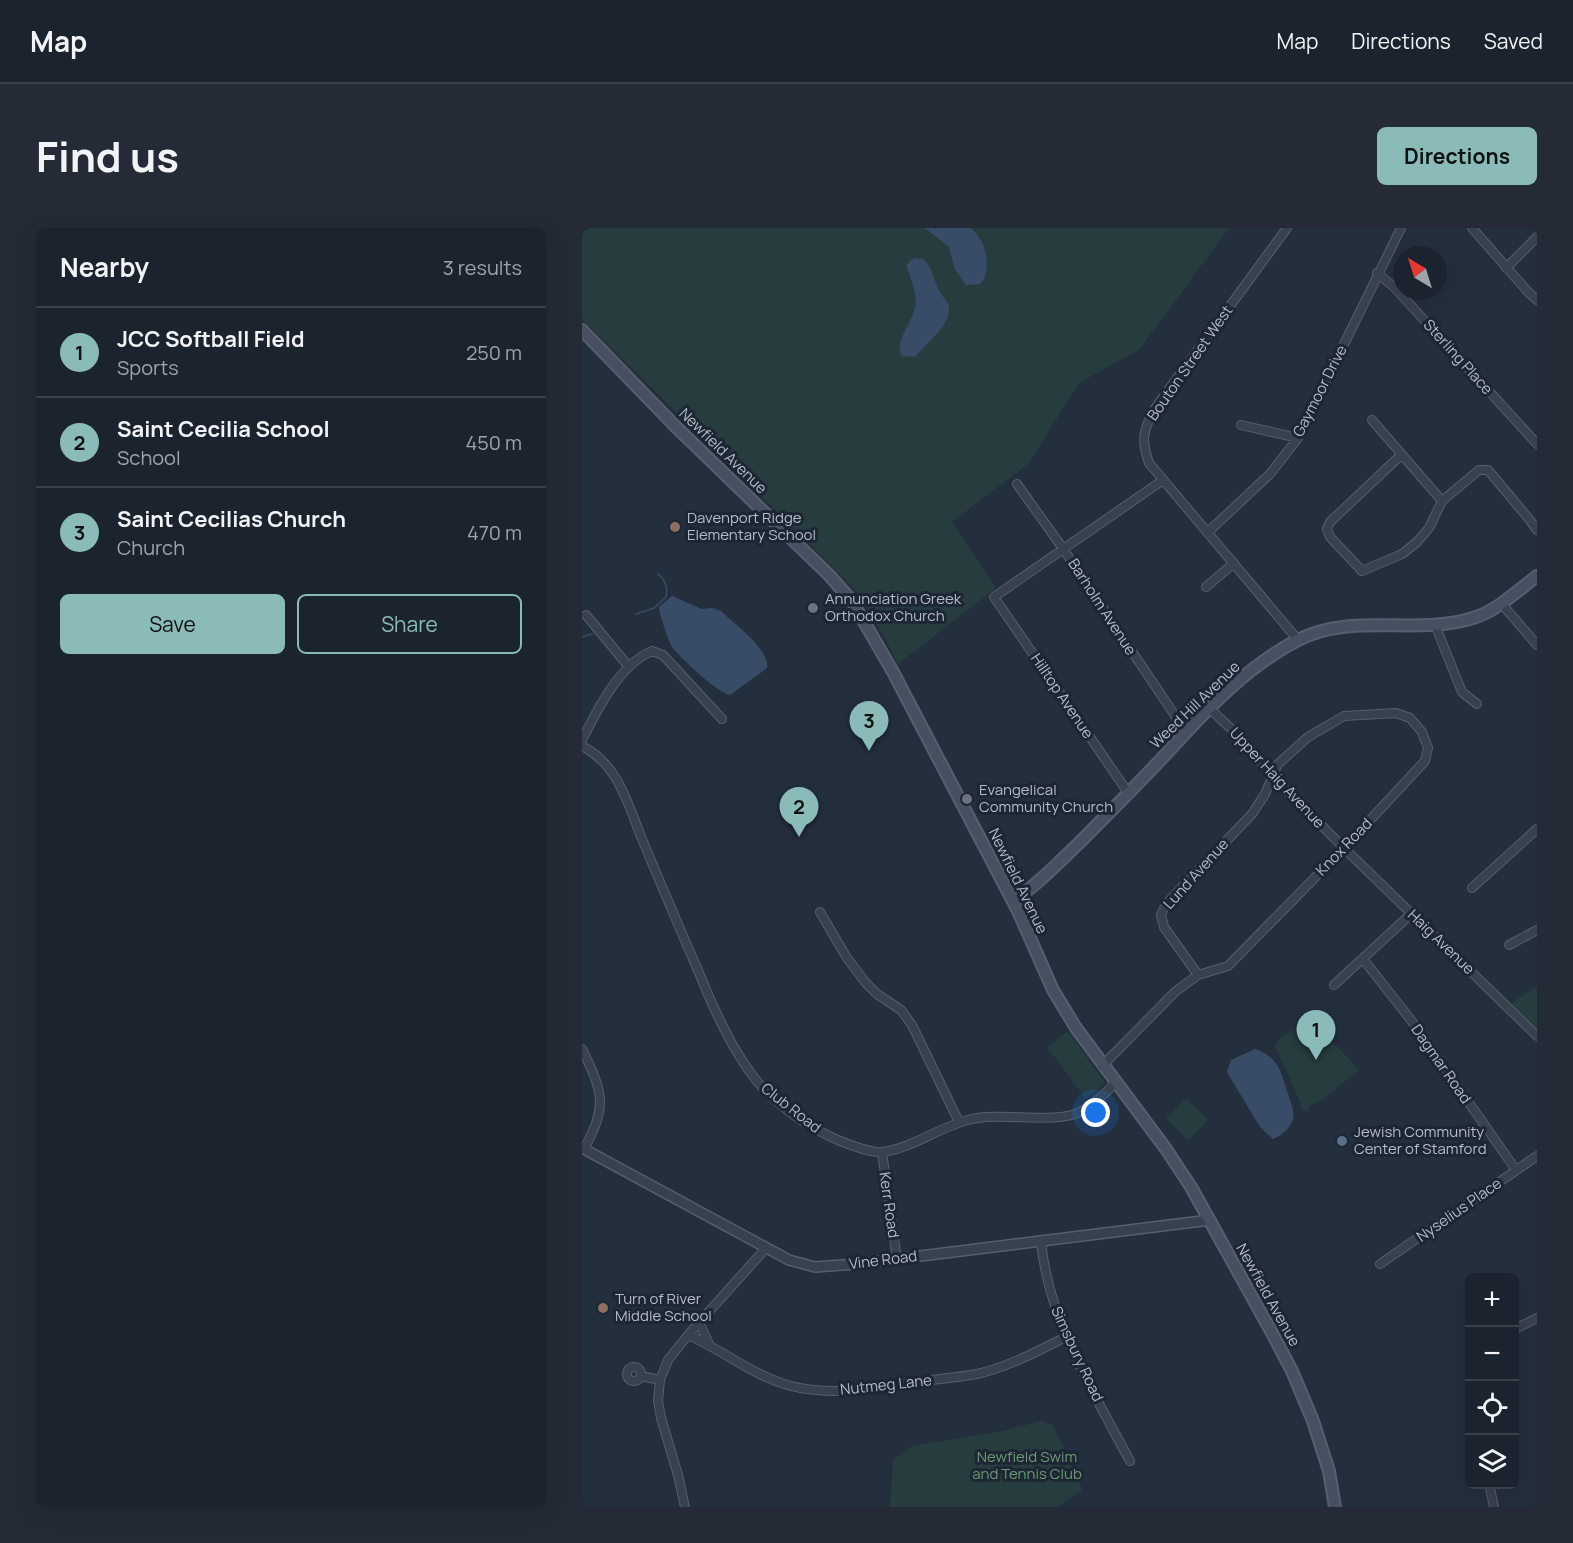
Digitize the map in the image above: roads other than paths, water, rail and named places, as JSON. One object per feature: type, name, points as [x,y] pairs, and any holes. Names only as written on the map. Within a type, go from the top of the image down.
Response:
[{"type":"main road","name":"Newfield Avenue","points":[[582,330],[675,426],[829,575],[852,601],[893,672],[1013,901],[1053,990],[1102,1066],[1166,1149],[1210,1220],[1292,1371],[1313,1421],[1329,1471],[1335,1507]]},
{"type":"main road","name":"Weed Hill Avenue","points":[[1013,901],[1034,887],[1129,794],[1209,708],[1240,679],[1298,640],[1322,630],[1346,626],[1435,625],[1475,618],[1501,603],[1537,576]]},
{"type":"street","name":"Bouton Street West","points":[[1287,228],[1153,411],[1144,430],[1144,447],[1149,463],[1298,640]]},
{"type":"street","name":"Gaymoor Drive","points":[[1208,532],[1270,474],[1298,438],[1401,228]]},
{"type":"street","points":[[1472,228],[1537,300]]},
{"type":"street","points":[[1506,268],[1537,237]]},
{"type":"street","name":"Sterling Place","points":[[1377,273],[1394,286],[1537,444]]},
{"type":"street","points":[[1372,420],[1443,501]]},
{"type":"street","points":[[1241,425],[1298,438]]},
{"type":"street","points":[[1401,455],[1330,522],[1327,529],[1330,537],[1362,571],[1402,554],[1417,542],[1429,528],[1443,501],[1479,470],[1488,470],[1537,530]]},
{"type":"street","points":[[1064,550],[1163,480]]},
{"type":"street","name":"Barholm Avenue","points":[[1017,484],[1186,732]]},
{"type":"street","name":"Hilltop Avenue","points":[[1064,550],[994,597],[1129,794]]},
{"type":"street","points":[[1206,587],[1234,563]]},
{"type":"street","points":[[1501,603],[1537,645]]},
{"type":"street","points":[[586,615],[629,667]]},
{"type":"street","points":[[1435,625],[1462,692],[1477,704]]},
{"type":"street","points":[[582,740],[605,698],[629,667],[652,651],[663,655],[722,719]]},
{"type":"street","name":"Upper Haig Avenue","points":[[1209,708],[1242,740],[1272,776],[1344,848]]},
{"type":"street","name":"Knox Road","points":[[1102,1066],[1176,991],[1198,975],[1228,966],[1425,762],[1428,748],[1422,732],[1410,718],[1396,713],[1344,716],[1308,737],[1278,764],[1272,776]]},
{"type":"street","name":"Club Road","points":[[582,746],[603,760],[621,789],[705,987],[735,1050],[757,1082],[811,1127],[844,1143],[882,1152]]},
{"type":"street","name":"Lund Avenue","points":[[1198,975],[1164,927],[1161,915],[1166,904],[1252,814],[1272,776]]},
{"type":"street","points":[[1472,888],[1537,829]]},
{"type":"street","name":"Haig Avenue","points":[[1344,848],[1537,1036]]},
{"type":"street","points":[[820,912],[847,958],[866,983],[877,994],[901,1010],[912,1025],[959,1122]]},
{"type":"street","points":[[1334,985],[1412,913]]},
{"type":"street","points":[[1509,945],[1537,930]]},
{"type":"street","name":"Dagmar Road","points":[[1364,959],[1411,1020],[1516,1170]]},
{"type":"street","points":[[582,1049],[598,1086],[600,1111],[596,1127],[583,1149]]},
{"type":"street","points":[[882,1152],[922,1139],[959,1122],[978,1117],[1060,1117],[1079,1112],[1098,1100],[1115,1083]]},
{"type":"street","name":"Vine Road","points":[[583,1149],[789,1260],[815,1267],[1041,1242],[1210,1220]]},
{"type":"street","name":"Kerr Road","points":[[882,1152],[897,1258]]},
{"type":"street","name":"Nyselius Place","points":[[1380,1264],[1537,1156]]},
{"type":"street","name":"Simsbury Road","points":[[1041,1242],[1046,1278],[1066,1337],[1130,1461]]},
{"type":"street","points":[[685,1507],[661,1418],[658,1401],[660,1380],[668,1360],[688,1335],[766,1248]]},
{"type":"street","points":[[1519,1327],[1537,1318]]},
{"type":"street","points":[[699,1322],[709,1344]]},
{"type":"street","name":"Nutmeg Lane","points":[[688,1335],[709,1344],[737,1362],[789,1386],[819,1391],[873,1388],[979,1373],[1031,1354],[1066,1337]]},
{"type":"street","points":[[641,1376],[660,1380]]},
{"type":"street","points":[[1490,1489],[1494,1507]]},
{"type":"water","points":[[925,228],[971,228],[983,244],[986,256],[987,269],[980,284],[966,285],[955,269],[949,247]]},
{"type":"water","points":[[915,258],[923,259],[928,265],[948,304],[949,311],[944,325],[915,357],[902,356],[900,345],[916,303],[915,292],[906,266]]},
{"type":"water","points":[[672,596],[702,609],[713,608],[721,611],[757,645],[763,653],[767,668],[730,695],[708,682],[672,647],[659,607]]},
{"type":"water","points":[[1255,1049],[1263,1052],[1275,1062],[1284,1081],[1293,1111],[1290,1126],[1273,1139],[1260,1127],[1227,1072],[1231,1060]]},
{"type":"waterway","points":[[636,614],[654,608],[666,597],[665,584],[658,574]]},
{"type":"waterway","points":[[582,637],[592,634]]},
{"type":"place","name":"Davenport Ridge Elementary School","points":[[675,527]]},
{"type":"place","name":"Annunciation Greek Orthodox Church","points":[[813,608]]},
{"type":"place","name":"Saint Cecilias Church","points":[[869,751]]},
{"type":"place","name":"Evangelical Community Church","points":[[967,799]]},
{"type":"place","name":"Saint Cecilia School","points":[[799,837]]},
{"type":"place","name":"JCC Softball Field","points":[[1316,1060]]},
{"type":"place","name":"Jewish Community Center of Stamford","points":[[1342,1141]]},
{"type":"place","name":"Turn of River Middle School","points":[[603,1308]]},
{"type":"park label","name":"Newfield Swim and Tennis Club","points":[[1027,1466]]}]
